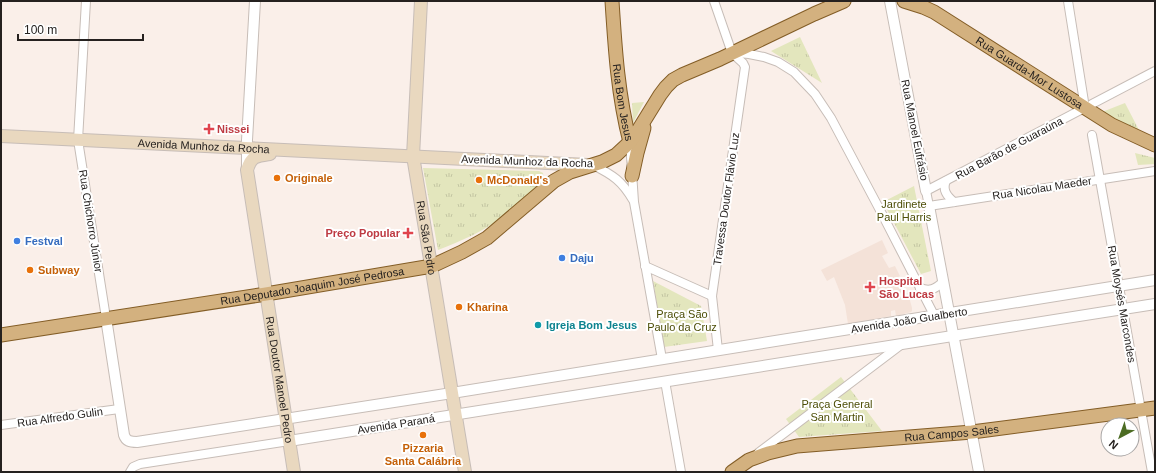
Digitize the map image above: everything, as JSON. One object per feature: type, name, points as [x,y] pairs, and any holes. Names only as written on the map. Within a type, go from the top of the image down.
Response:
[{"type":"main road","name":"Rua São Pedro","points":[[422,1],[414,156],[465,472]]},
{"type":"main road","name":"Rua Bom Jesus","points":[[612,1],[614,36],[622,106],[630,142]]},
{"type":"main road","points":[[732,53],[844,1]]},
{"type":"main road","name":"Rua Guarda-Mor Lustosa","points":[[904,1],[934,12],[1118,128],[1155,145]]},
{"type":"main road","name":"Avenida Munhoz da Rocha","points":[[1,136],[593,165],[608,160],[630,142],[660,94],[673,80],[732,53]]},
{"type":"main road","points":[[632,176],[646,118]]},
{"type":"main road","points":[[247,170],[251,159],[259,155],[305,151]]},
{"type":"main road","name":"Rua Deputado Joaquim José Pedrosa","points":[[1,335],[266,294],[432,266],[487,238],[561,176],[580,168],[593,165]]},
{"type":"main road","name":"Rua Doutor Manoel Pedro","points":[[247,170],[294,472]]},
{"type":"main road","name":"Rua Campos Sales","points":[[732,472],[749,460],[768,453],[797,446],[972,432],[1155,408]]},
{"type":"street","name":"Rua Chichorro Júnior","points":[[86,1],[78,140],[119,409],[124,434],[127,440]]},
{"type":"street","name":"Rua Doutor Manoel Pedro","points":[[247,170],[255,1]]},
{"type":"street","points":[[714,1],[732,53]]},
{"type":"street","name":"Rua Manoel Eufrásio","points":[[890,1],[979,472]]},
{"type":"street","points":[[1068,1],[1085,108]]},
{"type":"street","name":"Avenida Munhoz da Rocha","points":[[732,53],[749,54],[778,62],[794,72],[815,94],[831,118],[882,212],[934,315]]},
{"type":"street","name":"Travessa Doutor Flávio Luz","points":[[718,350],[712,296],[745,67],[743,63],[732,53]]},
{"type":"street","name":"Rua Barão de Guaraúna","points":[[926,191],[1155,72]]},
{"type":"street","name":"Rua Moysés Marcondes","points":[[1092,135],[1152,472]]},
{"type":"street","name":"Rua Bom Jesus","points":[[630,142],[634,202],[662,359]]},
{"type":"street","name":"Rua Bom Jesus","points":[[593,165],[611,174],[618,180],[634,202]]},
{"type":"street","name":"Rua Nicolau Maeder","points":[[929,206],[1155,171]]},
{"type":"street","points":[[946,181],[944,190],[947,196],[954,202]]},
{"type":"street","points":[[645,266],[712,296]]},
{"type":"street","name":"Avenida João Gualberto","points":[[662,359],[1155,280]]},
{"type":"street","points":[[920,288],[932,290],[943,282]]},
{"type":"street","name":"Avenida João Gualberto","points":[[665,381],[1155,304]]},
{"type":"street","points":[[749,460],[903,344]]},
{"type":"street","name":"Avenida Paraná","points":[[127,440],[134,442],[143,441],[662,359]]},
{"type":"street","points":[[665,381],[681,472]]},
{"type":"street","name":"Avenida Paraná","points":[[130,472],[133,467],[140,464],[665,381]]},
{"type":"street","name":"Rua Alfredo Gulin","points":[[1,425],[119,409]]},
{"type":"shaded area","name":"Hospital São Lucas","points":[[882,240],[888,253],[882,256],[889,268],[895,266],[900,276],[898,277],[905,293],[908,293],[912,311],[896,316],[895,310],[891,311],[891,316],[848,324],[845,305],[834,277],[827,281],[821,270]]},
{"type":"green space","points":[[800,37],[822,83],[771,51]]},
{"type":"green space","points":[[644,102],[633,123],[632,103]]},
{"type":"green space","points":[[1125,103],[1140,132],[1102,112]]},
{"type":"green space","points":[[1135,153],[1155,158],[1155,164],[1138,165]]},
{"type":"green space","points":[[423,168],[539,171],[543,173],[544,178],[542,182],[520,203],[499,220],[474,235],[438,250]]},
{"type":"green space","name":"Jardinete Paul Harris","points":[[914,186],[931,271],[921,274],[883,202]]},
{"type":"green space","name":"Praça São Paulo da Cruz","points":[[653,281],[701,306],[707,341],[664,347]]},
{"type":"green space","name":"Praça General San Martin","points":[[841,377],[882,431],[799,437],[786,419]]},
{"type":"place","name":"Nissei","points":[[209,129]]},
{"type":"place","name":"Originale","points":[[277,178]]},
{"type":"place","name":"McDonald's","points":[[479,180]]},
{"type":"place","name":"Preço Popular","points":[[408,233]]},
{"type":"place","name":"Festval","points":[[17,241]]},
{"type":"place","name":"Daju","points":[[562,258]]},
{"type":"place","name":"Subway","points":[[30,270]]},
{"type":"place","name":"Hospital São Lucas","points":[[870,287]]},
{"type":"place","name":"Kharina","points":[[459,307]]},
{"type":"place","name":"Igreja Bom Jesus","points":[[538,325]]},
{"type":"place","name":"Pizzaria Santa Calábria","points":[[423,435]]}]
